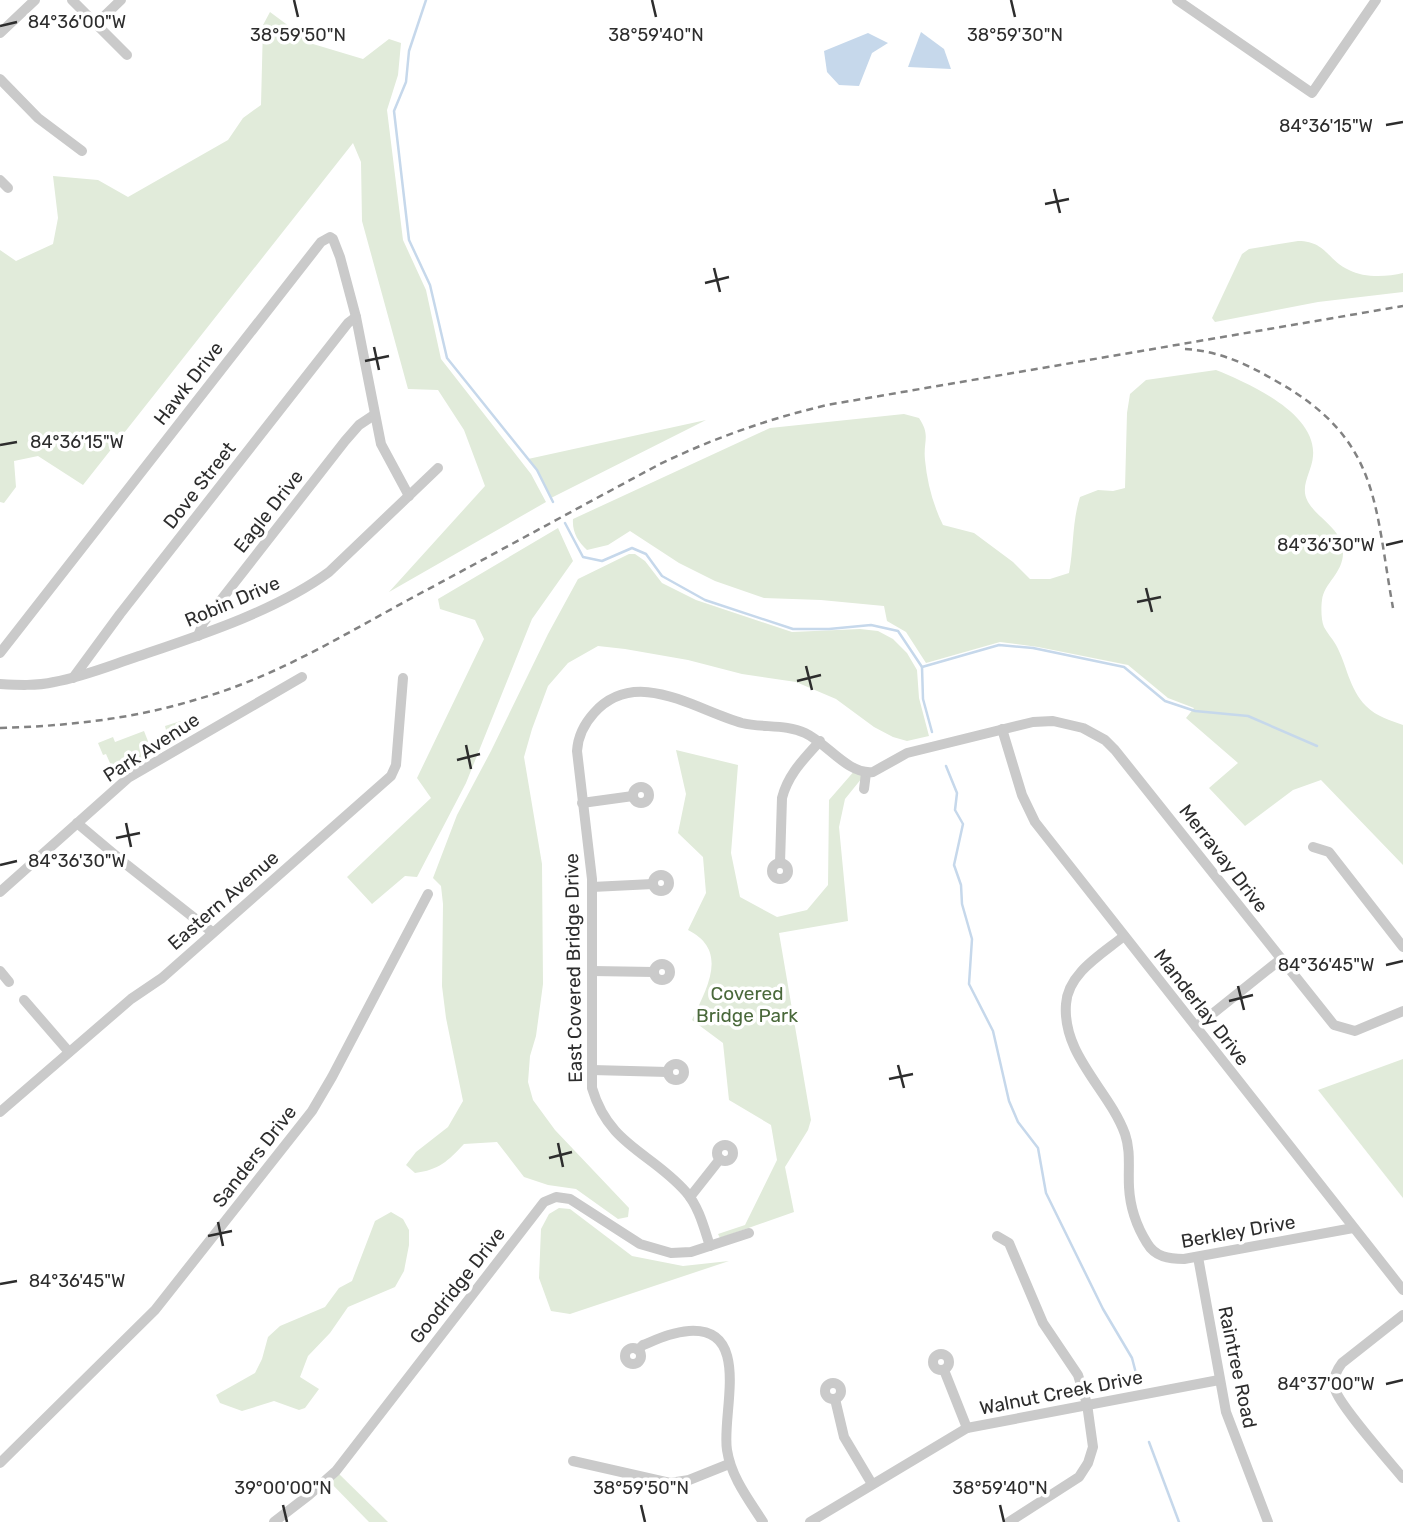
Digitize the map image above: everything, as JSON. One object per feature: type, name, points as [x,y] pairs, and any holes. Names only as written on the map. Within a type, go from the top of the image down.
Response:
[{"type":"street","points":[[0,33],[35,0]]},
{"type":"street","points":[[72,0],[127,55]]},
{"type":"street","points":[[96,24],[121,0]]},
{"type":"street","points":[[1177,0],[1312,93],[1376,0]]},
{"type":"street","points":[[0,79],[38,118],[82,150]]},
{"type":"street","name":"Hawk Drive","points":[[0,653],[321,242],[330,237],[340,257],[356,317]]},
{"type":"street","points":[[356,317],[370,380],[374,415],[384,452],[409,496]]},
{"type":"street","name":"Dove Street","points":[[73,678],[331,344],[356,317]]},
{"type":"street","name":"Eagle Drive","points":[[198,636],[211,613],[345,441],[359,425],[374,415]]},
{"type":"street","name":"Robin Drive","points":[[0,684],[43,684],[73,678],[198,636],[274,603],[316,582],[348,555],[438,468]]},
{"type":"street","name":"Park Avenue","points":[[0,892],[128,778],[302,677]]},
{"type":"street","name":"Eastern Avenue","points":[[0,1112],[131,999],[162,978],[391,776],[396,765],[403,678]]},
{"type":"street","name":"East Covered Bridge Drive","points":[[710,1246],[701,1218],[690,1197],[677,1183],[615,1133],[605,1121],[592,1088],[592,887],[577,751],[581,731],[604,703],[628,692],[645,690],[661,693],[741,722],[800,730],[820,741],[851,766],[866,773]]},
{"type":"street","name":"Merravay Drive","points":[[1002,729],[1052,721],[1083,728],[1105,740],[1141,781],[1329,1020],[1343,1029],[1355,1031],[1403,1011]]},
{"type":"street","points":[[864,789],[866,773],[873,772],[907,753],[1002,729]]},
{"type":"street","name":"Manderlay Drive","points":[[1002,729],[1019,786],[1034,822],[1403,1290]]},
{"type":"street","points":[[780,863],[785,787],[788,779],[820,741]]},
{"type":"street","points":[[582,803],[633,796]]},
{"type":"street","points":[[77,823],[212,932]]},
{"type":"street","points":[[1313,847],[1329,852],[1403,947]]},
{"type":"street","points":[[592,887],[653,884]]},
{"type":"street","name":"Sanders Drive","points":[[0,1464],[155,1310],[312,1111],[428,894]]},
{"type":"street","name":"Berkley Drive","points":[[1124,936],[1077,976],[1067,995],[1068,1021],[1074,1044],[1088,1073],[1116,1115],[1125,1136],[1130,1198],[1146,1241],[1155,1252],[1167,1258],[1184,1259],[1353,1228]]},
{"type":"street","points":[[1196,1027],[1281,959]]},
{"type":"street","points":[[0,971],[9,982]]},
{"type":"street","points":[[592,971],[654,972]]},
{"type":"street","points":[[24,1000],[69,1052]]},
{"type":"street","points":[[592,1070],[668,1072]]},
{"type":"street","points":[[690,1197],[720,1159]]},
{"type":"street","name":"Goodridge Drive","points":[[274,1522],[336,1471],[544,1202],[556,1197],[570,1199],[640,1244],[671,1253],[684,1253],[749,1233]]},
{"type":"street","points":[[997,1236],[1009,1243],[1043,1323],[1078,1375],[1087,1404],[1093,1447],[1084,1471],[1065,1488],[1009,1522]]},
{"type":"street","name":"Raintree Road","points":[[1198,1256],[1219,1380],[1229,1422],[1268,1522]]},
{"type":"street","points":[[1403,1315],[1342,1363],[1334,1380],[1339,1398],[1403,1478]]},
{"type":"street","points":[[638,1350],[643,1345],[688,1331],[709,1334],[726,1349],[731,1369],[725,1431],[729,1464],[763,1522]]},
{"type":"street","points":[[944,1370],[967,1428]]},
{"type":"street","name":"Walnut Creek Drive","points":[[810,1522],[967,1428],[1219,1380]]},
{"type":"street","points":[[835,1399],[844,1437],[872,1484]]},
{"type":"street","points":[[573,1461],[670,1483],[689,1480],[729,1464]]},
{"type":"green space","points":[[270,12],[313,44],[363,59],[389,39],[401,43],[398,75],[387,110],[403,240],[426,290],[441,359],[531,474],[546,502],[389,592],[485,486],[464,430],[438,390],[408,389],[362,221],[361,162],[353,143],[83,485],[38,456],[14,461],[16,487],[4,503],[0,502],[0,250],[16,261],[53,244],[58,218],[53,176],[98,180],[128,197],[228,140],[243,118],[261,105],[263,25]]},
{"type":"green space","points":[[1298,241],[1315,244],[1355,273],[1376,276],[1403,273],[1403,292],[1318,302],[1215,322],[1212,318],[1242,254],[1249,249]]},
{"type":"green space","points":[[1216,370],[1262,392],[1293,413],[1311,440],[1313,456],[1305,485],[1306,496],[1308,502],[1339,537],[1343,553],[1340,566],[1323,594],[1323,624],[1340,653],[1360,699],[1375,713],[1403,725],[1403,865],[1321,780],[1293,790],[1245,826],[1209,788],[1238,763],[1186,718],[1194,708],[1168,698],[1128,665],[1000,642],[926,663],[906,632],[887,621],[884,606],[764,598],[715,581],[679,563],[630,531],[608,545],[587,550],[578,540],[574,528],[573,519],[770,428],[904,414],[919,418],[925,429],[927,477],[943,525],[974,533],[1013,562],[1030,579],[1050,579],[1069,573],[1080,497],[1098,490],[1113,491],[1125,488],[1130,394],[1146,380]]},
{"type":"green space","points":[[706,420],[551,498],[537,470],[528,459]]},
{"type":"green space","points":[[558,528],[573,561],[532,619],[466,783],[417,877],[405,876],[372,904],[347,877],[431,798],[417,778],[484,639],[475,620],[440,609],[438,599]]},
{"type":"green space","points":[[629,554],[635,554],[645,561],[662,583],[696,600],[792,632],[860,629],[878,631],[893,639],[907,653],[917,670],[919,698],[929,736],[907,741],[893,737],[874,727],[836,699],[796,682],[742,674],[688,660],[625,649],[598,646],[568,663],[548,686],[524,757],[542,864],[543,984],[528,1082],[533,1100],[555,1130],[629,1208],[628,1217],[618,1219],[576,1189],[548,1185],[524,1177],[497,1142],[464,1144],[431,1170],[415,1173],[406,1165],[416,1152],[448,1127],[463,1101],[442,986],[441,886],[433,878],[457,815],[578,579]]},
{"type":"green space","points":[[193,717],[197,729],[168,738],[165,726]]},
{"type":"green space","points":[[144,731],[153,754],[113,770],[98,743],[113,737],[115,742]]},
{"type":"green space","name":"Covered Bridge Park","points":[[676,750],[738,765],[731,853],[740,897],[777,917],[807,910],[828,885],[829,800],[856,769],[866,773],[845,799],[839,827],[848,921],[779,933],[811,1120],[808,1130],[785,1167],[794,1212],[720,1238],[718,1234],[745,1225],[777,1160],[771,1125],[729,1100],[723,1043],[692,1020],[708,983],[711,960],[701,939],[688,930],[706,893],[703,857],[678,833],[686,794]]},
{"type":"green space","points":[[1403,1059],[1403,1198],[1318,1090]]},
{"type":"green space","points":[[559,1208],[570,1209],[632,1256],[683,1266],[729,1261],[570,1314],[551,1311],[539,1278],[541,1229],[549,1214]]},
{"type":"green space","points":[[391,1212],[403,1219],[409,1230],[404,1271],[395,1287],[348,1307],[330,1333],[308,1356],[300,1377],[319,1389],[305,1408],[299,1410],[274,1401],[242,1411],[220,1403],[216,1395],[255,1373],[268,1337],[280,1326],[325,1307],[339,1288],[352,1281],[375,1221]]},
{"type":"green space","points":[[336,1471],[388,1522],[369,1522],[327,1479]]},
{"type":"water","points":[[921,32],[944,49],[951,69],[908,67]]},
{"type":"water","points":[[868,33],[888,43],[872,53],[859,86],[839,85],[827,72],[824,51]]},
{"type":"waterway","points":[[426,0],[409,51],[406,82],[394,111],[409,240],[430,285],[447,358],[537,470],[553,502]]},
{"type":"waterway","points":[[565,523],[583,557],[602,561],[632,548],[646,554],[662,576],[705,600],[793,629],[871,625],[898,631],[922,667],[999,645],[1033,648],[1124,667],[1165,701],[1195,711],[1248,716],[1317,746]]},
{"type":"waterway","points":[[922,667],[923,699],[932,732]]},
{"type":"waterway","points":[[946,766],[957,793],[955,810],[963,824],[954,865],[972,939],[969,984],[993,1031],[1009,1101],[1018,1122],[1038,1148],[1046,1193],[1103,1309],[1132,1358],[1138,1381]]},
{"type":"waterway","points":[[1149,1442],[1179,1522]]},
{"type":"railway","points":[[0,728],[75,723],[125,716],[174,706],[253,680],[331,642],[660,464],[721,438],[784,416],[827,405],[1403,306]]},
{"type":"railway","points":[[1185,349],[1232,359],[1254,369],[1310,403],[1335,426],[1354,451],[1375,505],[1393,608]]}]
